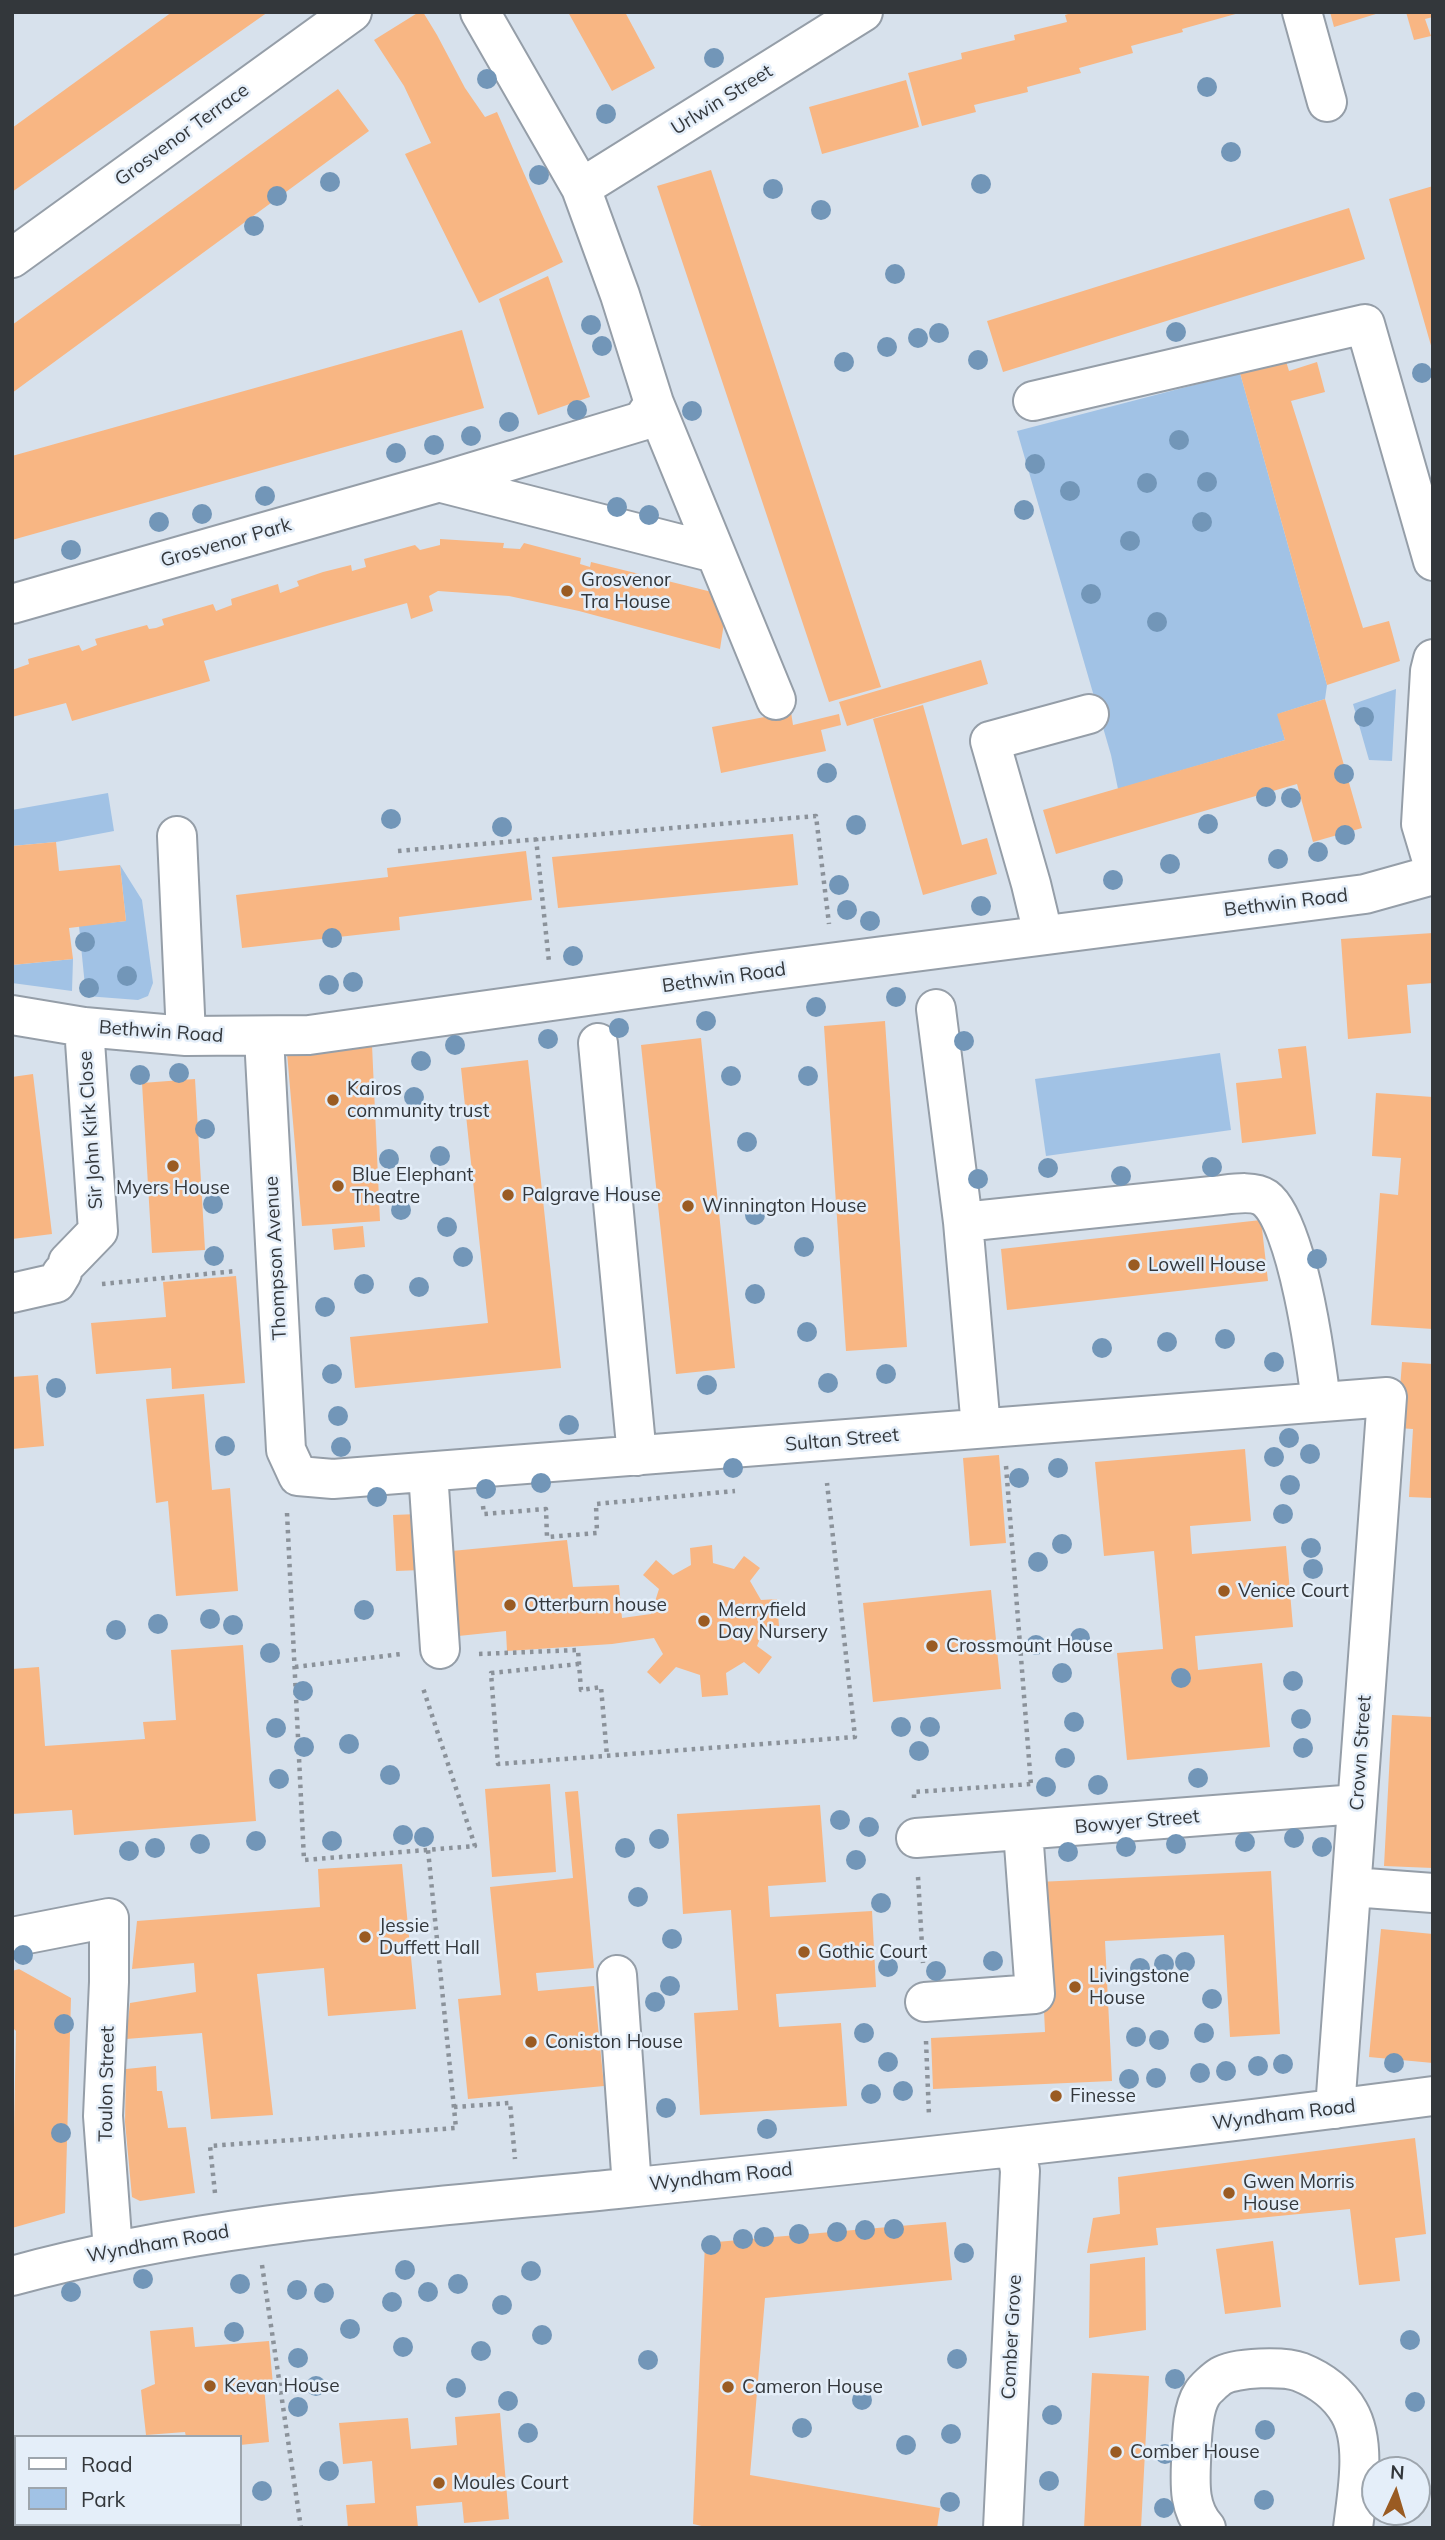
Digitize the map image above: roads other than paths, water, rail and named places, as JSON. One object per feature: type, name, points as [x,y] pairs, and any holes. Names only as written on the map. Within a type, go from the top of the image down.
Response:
[{"type":"street","name":"Grosvenor Terrace","points":[[12,258],[352,12]]},
{"type":"street","points":[[480,12],[581,188],[620,295],[654,403],[776,700]]},
{"type":"street","name":"Urlwin Street","points":[[581,188],[863,12]]},
{"type":"street","points":[[1302,12],[1327,102]]},
{"type":"street","points":[[1033,401],[1365,324],[1433,561]]},
{"type":"street","name":"Grosvenor Park","points":[[12,604],[440,482],[642,421],[654,403]]},
{"type":"street","points":[[440,482],[715,553]]},
{"type":"street","points":[[1433,659],[1430,671],[1421,824],[1433,864]]},
{"type":"street","points":[[1043,934],[990,741],[1088,714]]},
{"type":"street","points":[[177,836],[186,1036]]},
{"type":"street","name":"Bethwin Road","points":[[12,1015],[84,1027],[186,1036],[309,1035],[1043,934],[1365,894],[1433,875]]},
{"type":"street","points":[[936,1009],[992,1427]]},
{"type":"street","name":"Sir John Kirk Close","points":[[12,1293],[62,1273],[98,1231],[84,1027]]},
{"type":"street","name":"Thompson Avenue","points":[[264,1037],[286,1450],[298,1476]]},
{"type":"street","points":[[598,1044],[637,1456]]},
{"type":"street","points":[[963,1222],[1212,1196],[1254,1194],[1265,1198],[1285,1227],[1301,1284],[1313,1339],[1321,1402]]},
{"type":"street","name":"Sultan Street","points":[[298,1476],[333,1479],[478,1469],[1387,1397]]},
{"type":"street","name":"Crown Street","points":[[1335,2109],[1387,1397]]},
{"type":"street","points":[[426,1651],[428,1472]]},
{"type":"street","name":"Bowyer Street","points":[[916,1838],[1357,1804]]},
{"type":"street","points":[[925,2001],[1035,1994],[1029,1831]]},
{"type":"street","points":[[1352,1887],[1433,1892]]},
{"type":"street","name":"Toulon Street","points":[[12,1937],[109,1918],[103,2116],[113,2250]]},
{"type":"street","points":[[617,1975],[632,2187]]},
{"type":"street","name":"Wyndham Road","points":[[12,2276],[113,2250],[219,2232],[1016,2147],[1433,2096]]},
{"type":"street","name":"Comber Grove","points":[[1003,2528],[1020,2171],[1016,2147]]},
{"type":"street","points":[[1206,2528],[1198,2519],[1190,2493],[1193,2425],[1202,2394],[1222,2375],[1256,2368],[1297,2371],[1327,2385],[1350,2413],[1359,2446],[1353,2528]]},
{"type":"place","name":"Grosvenor Tra House","points":[[567,591]]},
{"type":"place","name":"Kairos community trust","points":[[333,1100]]},
{"type":"place","name":"Myers House","points":[[173,1166]]},
{"type":"place","name":"Blue Elephant Theatre","points":[[338,1186]]},
{"type":"place","name":"Palgrave House","points":[[508,1195]]},
{"type":"place","name":"Winnington House","points":[[688,1206]]},
{"type":"place","name":"Lowell House","points":[[1134,1265]]},
{"type":"place","name":"Venice Court","points":[[1224,1591]]},
{"type":"place","name":"Otterburn house","points":[[510,1605]]},
{"type":"place","name":"Merryfield Day Nursery","points":[[704,1621]]},
{"type":"place","name":"Crossmount House","points":[[932,1646]]},
{"type":"place","name":"Jessie Duffett Hall","points":[[365,1937]]},
{"type":"place","name":"Gothic Court","points":[[804,1952]]},
{"type":"place","name":"Livingstone House","points":[[1075,1987]]},
{"type":"place","name":"Coniston House","points":[[531,2042]]},
{"type":"place","name":"Finesse","points":[[1056,2096]]},
{"type":"place","name":"Gwen Morris House","points":[[1229,2193]]},
{"type":"place","name":"Kevan House","points":[[210,2386]]},
{"type":"place","name":"Cameron House","points":[[728,2387]]},
{"type":"place","name":"Comber House","points":[[1116,2452]]},
{"type":"place","name":"Moules Court","points":[[439,2483]]}]
